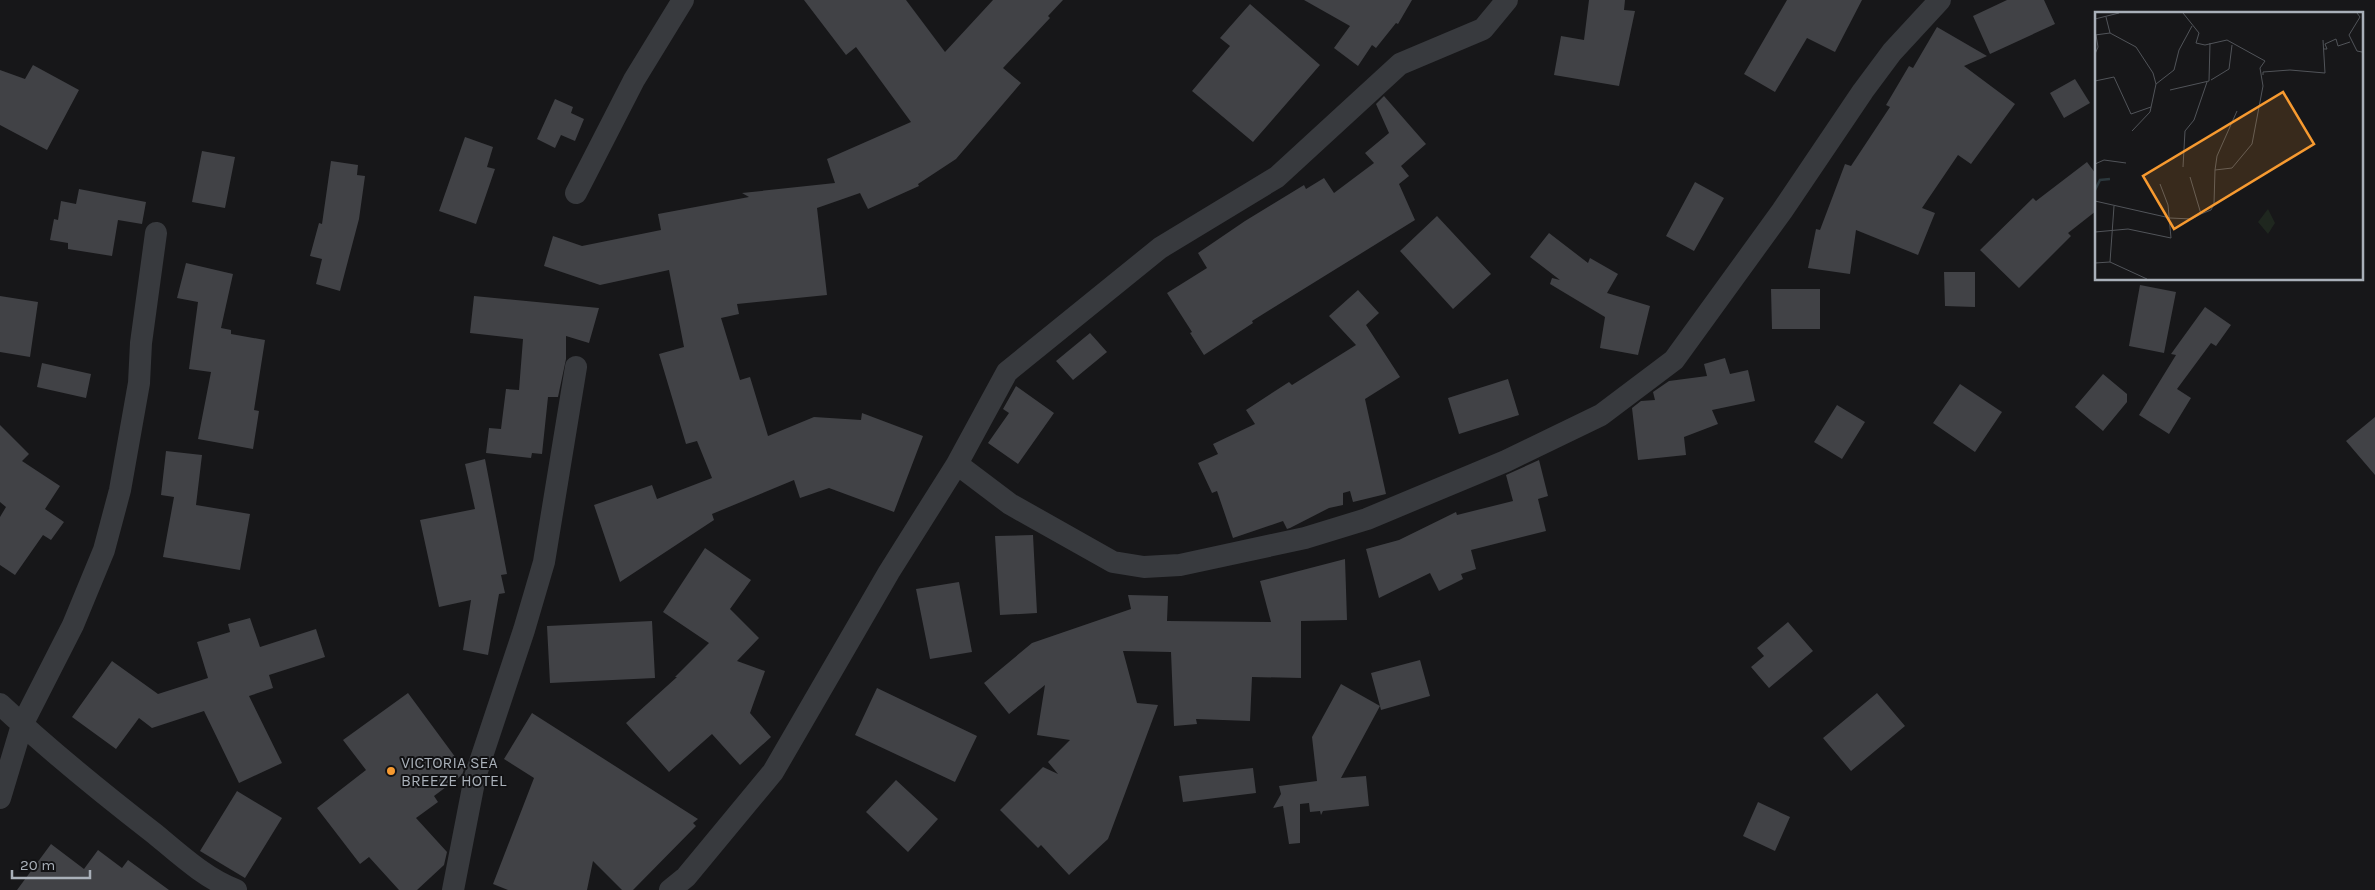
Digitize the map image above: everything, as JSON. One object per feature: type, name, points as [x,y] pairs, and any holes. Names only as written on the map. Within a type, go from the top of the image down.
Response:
[{"type":"street","points":[[576,193],[634,80],[683,0]]},
{"type":"street","points":[[670,890],[686,878],[773,772],[889,572],[956,464],[1007,372],[1160,248],[1277,177],[1400,64],[1483,29],[1507,0]]},
{"type":"street","points":[[956,464],[1010,504],[1113,562],[1144,567],[1180,565],[1305,538],[1366,519],[1506,461],[1601,415],[1674,360],[1782,210],[1875,75],[1892,52],[1940,0]]},
{"type":"street","points":[[0,798],[22,725],[73,625],[104,550],[120,490],[139,383],[142,343],[156,233]]},
{"type":"street","points":[[453,890],[475,777],[524,630],[544,562],[576,367]]},
{"type":"street","points":[[0,704],[22,725],[183,857],[227,887],[236,890]]},
{"type":"building","points":[[804,0],[906,0],[945,52],[993,0],[1063,0],[1048,16],[1050,18],[1003,68],[1021,83],[956,159],[918,184],[919,186],[868,209],[860,193],[817,208],[827,295],[737,304],[739,314],[721,318],[740,380],[750,377],[768,436],[814,417],[861,420],[862,413],[923,436],[894,512],[829,488],[800,498],[794,480],[712,514],[714,520],[620,582],[594,505],[652,485],[657,499],[712,478],[697,441],[686,444],[659,354],[684,347],[669,270],[600,285],[544,266],[553,236],[582,246],[661,230],[658,214],[749,197],[742,193],[835,183],[827,159],[911,122],[856,47],[846,55]]},
{"type":"building","points":[[1304,0],[1412,0],[1398,24],[1396,23],[1376,48],[1372,45],[1358,66],[1334,48],[1350,26]]},
{"type":"building","points":[[1589,0],[1625,0],[1624,10],[1635,11],[1619,86],[1554,75],[1561,36],[1584,40]]},
{"type":"building","points":[[1787,0],[1862,0],[1835,52],[1807,38],[1775,92],[1744,74]]},
{"type":"building","points":[[2007,0],[2044,0],[2055,24],[1990,54],[1973,16]]},
{"type":"building","points":[[1250,4],[1320,65],[1253,142],[1192,91],[1230,46],[1220,38]]},
{"type":"building","points":[[1937,27],[1987,56],[1964,66],[2015,104],[1971,164],[1958,155],[1922,208],[1935,213],[1918,255],[1856,230],[1850,274],[1808,268],[1816,229],[1820,230],[1845,164],[1851,166],[1890,107],[1886,105],[1909,66],[1913,68]]},
{"type":"building","points":[[33,65],[79,90],[47,150],[0,125],[0,70],[25,79]]},
{"type":"building","points":[[2075,79],[2090,103],[2064,118],[2050,93]]},
{"type":"building","points":[[1384,96],[1426,144],[1401,166],[1409,176],[1399,184],[1415,220],[1252,321],[1253,323],[1204,355],[1167,293],[1207,268],[1198,253],[1245,221],[1304,185],[1306,189],[1324,178],[1334,193],[1374,163],[1365,153],[1389,133],[1376,104]]},
{"type":"building","points":[[555,99],[573,107],[571,113],[584,119],[575,141],[561,135],[555,148],[537,139]]},
{"type":"building","points":[[465,137],[493,147],[487,167],[495,169],[476,224],[439,211]]},
{"type":"building","points":[[202,151],[235,157],[225,208],[192,202]]},
{"type":"building","points":[[331,161],[358,165],[357,175],[365,176],[359,219],[340,291],[316,284],[322,259],[310,256],[319,223],[322,224]]},
{"type":"building","points":[[2087,162],[2095,173],[2095,212],[2068,233],[2071,236],[2019,288],[1980,250],[2033,198],[2036,201]]},
{"type":"building","points":[[1695,182],[1724,198],[1694,251],[1666,236]]},
{"type":"building","points":[[79,189],[146,202],[142,224],[118,220],[112,256],[68,249],[68,243],[50,240],[54,219],[58,220],[61,201],[76,204]]},
{"type":"building","points":[[1437,216],[1491,274],[1453,309],[1400,251]]},
{"type":"building","points":[[1549,233],[1588,263],[1590,258],[1618,274],[1607,293],[1650,306],[1638,355],[1600,348],[1605,317],[1550,284],[1552,278],[1560,280],[1530,257]]},
{"type":"building","points":[[186,263],[233,274],[221,328],[231,330],[231,334],[265,340],[254,410],[259,411],[253,449],[198,439],[211,372],[189,369],[198,302],[177,298]]},
{"type":"building","points":[[1944,272],[1975,272],[1975,307],[1945,306]]},
{"type":"building","points":[[2140,285],[2176,292],[2164,353],[2129,346]]},
{"type":"building","points":[[1771,289],[1820,289],[1820,329],[1772,329]]},
{"type":"building","points":[[1358,290],[1379,313],[1366,325],[1400,377],[1365,399],[1386,494],[1353,502],[1350,491],[1343,493],[1343,505],[1329,508],[1290,528],[1287,529],[1283,521],[1233,538],[1217,491],[1212,493],[1198,463],[1218,454],[1213,444],[1255,424],[1246,410],[1289,382],[1292,385],[1356,345],[1329,316]]},
{"type":"building","points":[[0,296],[38,302],[30,357],[0,352]]},
{"type":"building","points":[[474,296],[599,308],[589,343],[566,336],[566,359],[558,397],[548,397],[542,454],[532,453],[531,458],[486,453],[489,428],[501,429],[506,389],[519,390],[523,339],[470,333]]},
{"type":"building","points":[[2205,307],[2231,325],[2216,346],[2211,343],[2177,389],[2191,398],[2169,434],[2139,415],[2176,355],[2171,354]]},
{"type":"building","points":[[1090,333],[1107,352],[1073,380],[1056,361]]},
{"type":"building","points":[[1725,358],[1730,374],[1748,370],[1755,401],[1712,410],[1718,424],[1684,437],[1686,455],[1638,460],[1632,408],[1641,401],[1655,400],[1653,392],[1669,381],[1707,376],[1704,364]]},
{"type":"building","points":[[42,363],[91,374],[86,398],[37,387]]},
{"type":"building","points":[[2103,374],[2127,394],[2127,402],[2103,431],[2075,407]]},
{"type":"building","points":[[1508,379],[1519,415],[1459,434],[1448,398]]},
{"type":"building","points":[[1960,384],[2002,412],[1975,452],[1933,423]]},
{"type":"building","points":[[1016,386],[1054,413],[1018,464],[988,443],[1009,413],[1003,409]]},
{"type":"building","points":[[1837,405],[1865,422],[1842,459],[1814,442]]},
{"type":"building","points":[[2375,417],[2375,475],[2346,441]]},
{"type":"building","points":[[0,425],[29,454],[22,461],[60,486],[45,509],[64,522],[51,540],[43,535],[15,575],[0,565],[0,517],[6,507],[0,502]]},
{"type":"building","points":[[166,451],[202,455],[196,505],[250,514],[240,570],[163,557],[174,497],[161,495]]},
{"type":"building","points":[[485,459],[507,574],[501,575],[505,593],[499,594],[488,655],[463,650],[471,600],[439,607],[420,520],[475,509],[465,464]]},
{"type":"building","points":[[1539,460],[1548,496],[1538,499],[1546,531],[1471,550],[1476,569],[1461,574],[1463,579],[1439,591],[1430,573],[1379,598],[1366,549],[1399,540],[1456,512],[1457,515],[1513,501],[1506,475]]},
{"type":"building","points":[[1033,535],[1037,613],[1000,615],[995,536]]},
{"type":"building","points":[[705,548],[751,580],[730,609],[759,638],[737,661],[765,671],[750,713],[771,737],[740,765],[712,734],[669,772],[626,723],[677,677],[675,677],[709,643],[663,612]]},
{"type":"building","points":[[1345,559],[1347,620],[1301,621],[1301,678],[1252,677],[1250,721],[1196,719],[1197,724],[1174,726],[1171,652],[1123,651],[1137,703],[1158,705],[1108,839],[1069,875],[1041,845],[1038,848],[1000,810],[1043,767],[1058,774],[1048,762],[1070,740],[1037,735],[1045,685],[1009,714],[984,683],[1032,643],[1131,609],[1128,595],[1168,596],[1167,621],[1271,622],[1260,581]]},
{"type":"building","points":[[959,582],[972,652],[930,659],[916,589]]},
{"type":"building","points":[[250,618],[260,647],[316,629],[325,657],[269,675],[273,688],[249,696],[282,763],[239,783],[204,711],[152,728],[139,718],[116,749],[72,717],[112,661],[158,694],[208,678],[197,642],[230,632],[228,624]]},
{"type":"building","points":[[652,621],[655,678],[550,683],[547,626]]},
{"type":"building","points":[[1788,622],[1813,651],[1769,688],[1751,667],[1764,656],[1757,648]]},
{"type":"building","points":[[1420,660],[1430,696],[1381,710],[1371,673]]},
{"type":"building","points":[[1341,684],[1380,706],[1341,778],[1366,776],[1369,806],[1323,811],[1321,815],[1320,811],[1310,812],[1309,803],[1300,804],[1300,843],[1289,844],[1283,806],[1273,808],[1281,794],[1279,786],[1317,781],[1312,737]]},
{"type":"building","points":[[877,688],[977,736],[955,782],[855,735]]},
{"type":"building","points":[[408,693],[464,769],[462,775],[434,796],[438,802],[416,818],[447,852],[444,865],[417,890],[399,890],[369,857],[360,864],[317,808],[366,770],[343,740]]},
{"type":"building","points":[[1877,693],[1905,726],[1851,771],[1823,738]]},
{"type":"building","points":[[532,713],[698,819],[693,823],[696,826],[633,890],[622,890],[593,861],[587,890],[508,890],[493,884],[534,778],[504,759]]},
{"type":"building","points":[[1253,768],[1256,793],[1183,802],[1179,776]]},
{"type":"building","points":[[896,780],[938,819],[908,852],[866,812]]},
{"type":"building","points":[[237,791],[282,818],[245,878],[200,851]]},
{"type":"building","points":[[1758,802],[1790,817],[1775,851],[1743,836]]},
{"type":"building","points":[[51,844],[84,869],[98,850],[122,868],[128,860],[169,890],[17,890]]},
{"type":"place","name":"VICTORIA SEA BREEZE HOTEL","points":[[391,771]]}]
